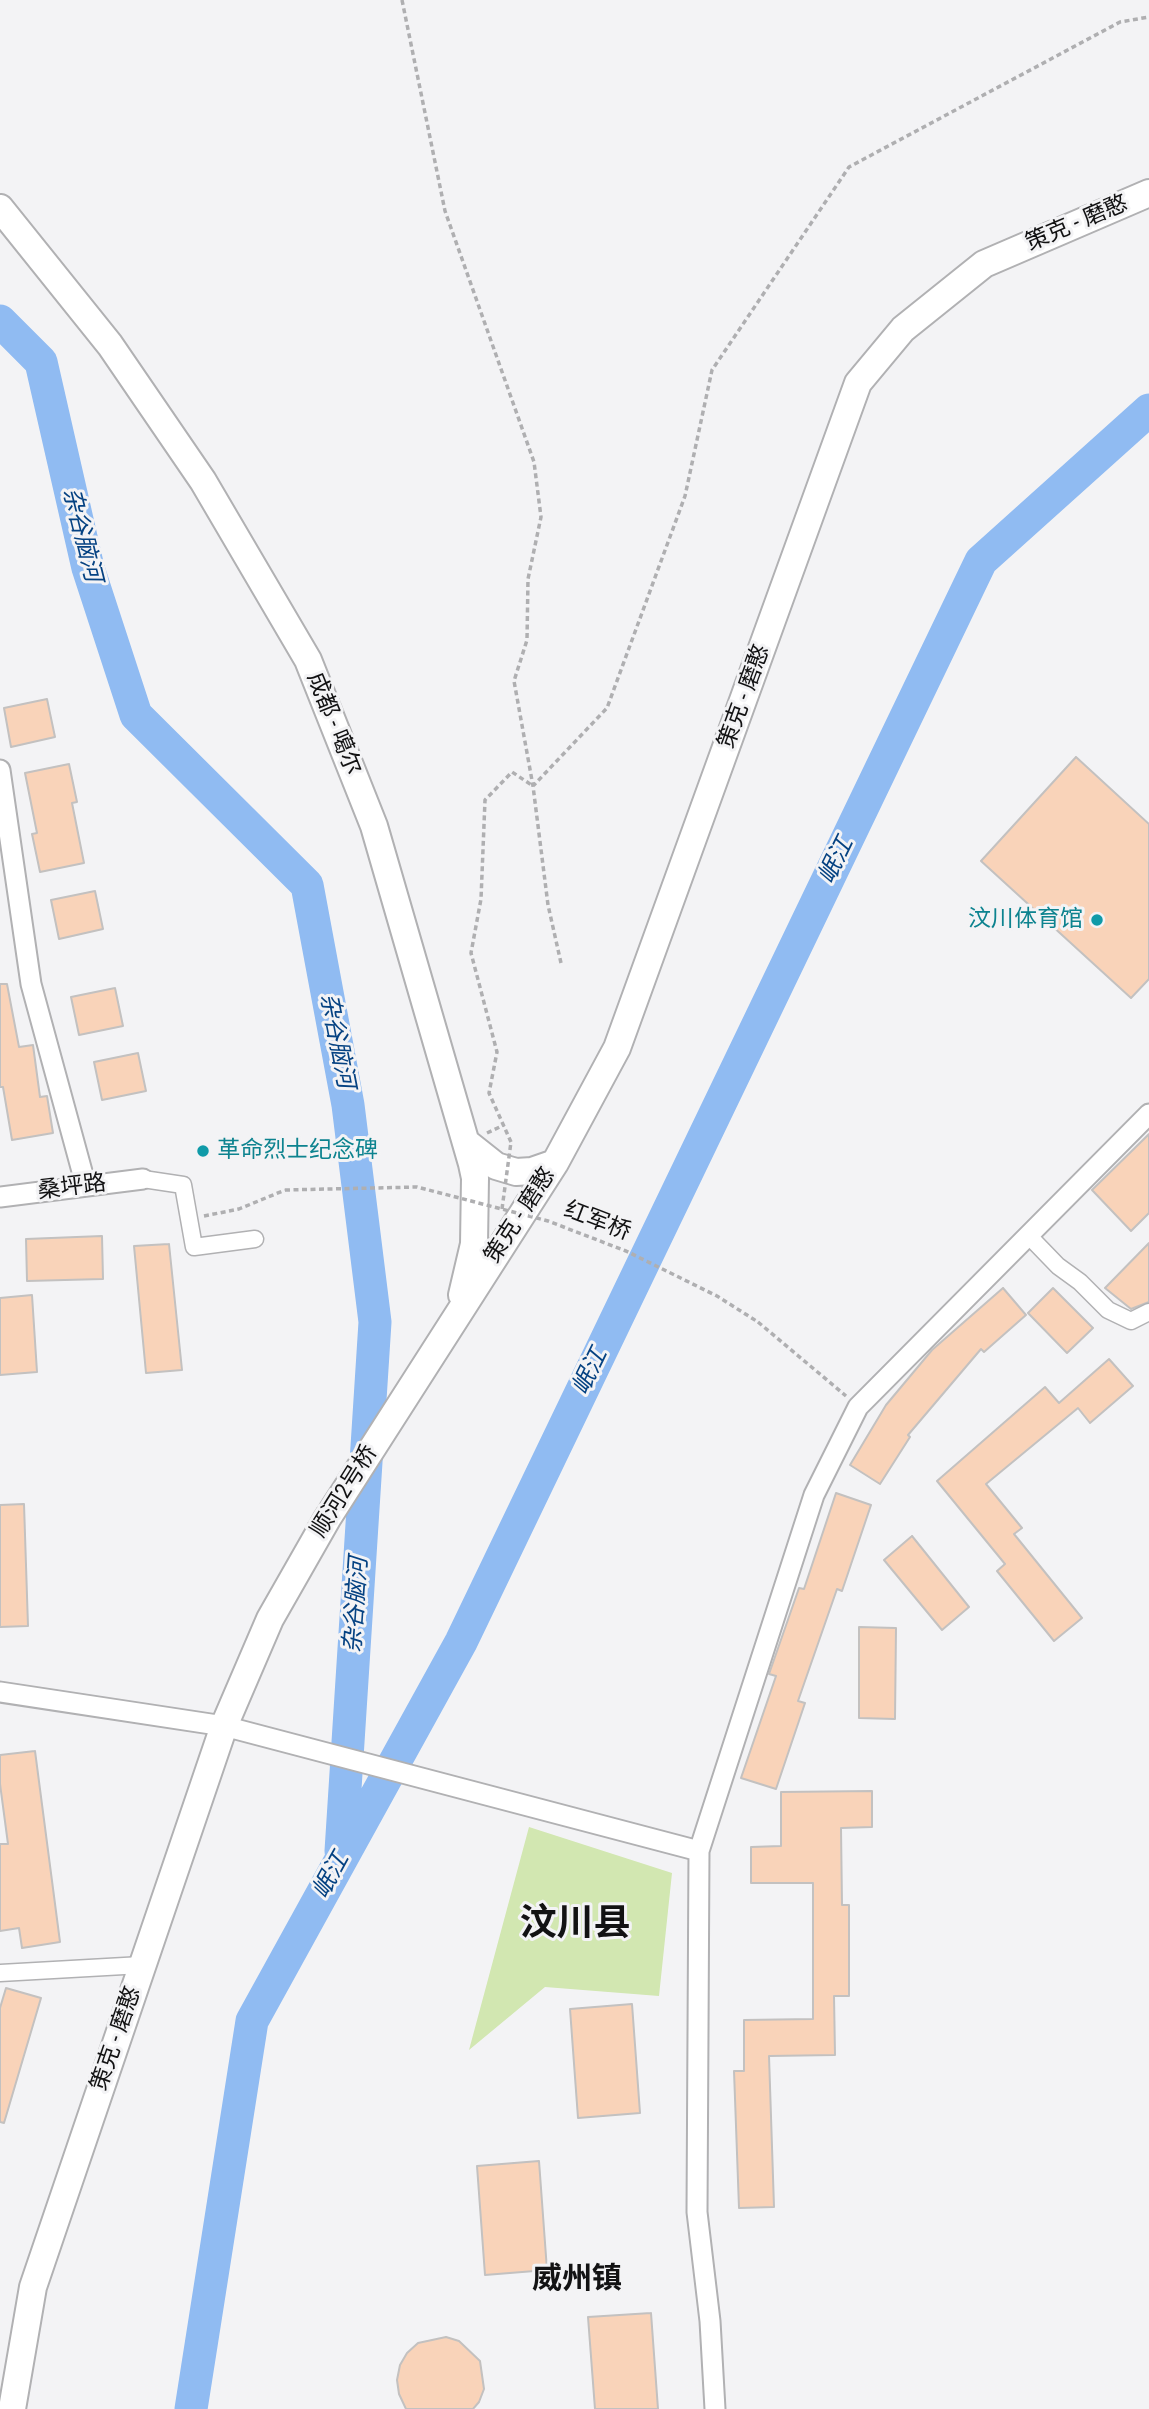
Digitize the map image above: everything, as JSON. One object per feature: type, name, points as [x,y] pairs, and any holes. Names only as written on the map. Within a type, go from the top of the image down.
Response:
[{"type":"highway","name":"策克 - 磨憨","points":[[456,1317],[555,1163],[617,1048],[858,383],[903,329],[984,264],[1149,194]]},
{"type":"highway","name":"成都 - 噶尔","points":[[0,208],[110,345],[196,470],[308,660],[374,826],[475,1178],[474,1244],[456,1317]]},
{"type":"highway","points":[[469,1154],[516,1172],[532,1171],[555,1163]]},
{"type":"highway","name":"顺河2号桥","points":[[246,1675],[270,1619],[321,1530],[456,1317]]},
{"type":"highway","name":"策克 - 磨憨","points":[[12,2409],[33,2287],[224,1726],[246,1675]]},
{"type":"street","points":[[0,770],[30,984],[86,1186]]},
{"type":"street","points":[[715,2409],[710,2321],[697,2212],[699,1851],[814,1495],[858,1407],[1149,1114]]},
{"type":"street","points":[[143,1179],[183,1185],[194,1247],[255,1239]]},
{"type":"street","name":"桑坪路","points":[[0,1197],[143,1179]]},
{"type":"street","points":[[1028,1235],[1108,1310],[1131,1321],[1149,1312]]},
{"type":"street","points":[[0,1692],[224,1726],[699,1851]]},
{"type":"street","points":[[0,1973],[142,1965]]},
{"type":"path","points":[[402,0],[445,211],[534,462],[541,517],[528,579],[527,640],[514,681],[533,786],[548,905],[561,963]]},
{"type":"path","points":[[533,786],[607,708],[685,496],[712,370],[849,167],[1120,22],[1149,17]]},
{"type":"path","points":[[502,1209],[511,1142],[489,1093],[497,1052],[471,953],[481,899],[485,800],[512,772],[533,786]]},
{"type":"path","name":"红军桥","points":[[189,1219],[239,1209],[285,1190],[416,1186],[548,1221],[626,1251],[717,1296],[758,1322],[811,1363],[858,1407]]},
{"type":"green space","points":[[529,1827],[672,1873],[659,1996],[545,1987],[469,2050]]},
{"type":"building","points":[[47,699],[55,737],[11,747],[4,708]]},
{"type":"building","name":"汶川体育馆","points":[[1076,757],[1149,824],[1149,979],[1131,998],[981,861]]},
{"type":"building","points":[[69,764],[77,802],[72,803],[84,863],[40,872],[32,834],[37,833],[25,773]]},
{"type":"building","points":[[95,891],[103,929],[59,939],[51,900]]},
{"type":"building","points":[[0,984],[7,984],[19,1047],[33,1045],[40,1097],[47,1096],[53,1133],[12,1140],[3,1087],[0,1087]]},
{"type":"building","points":[[115,988],[123,1026],[79,1035],[71,997]]},
{"type":"building","points":[[138,1053],[146,1091],[102,1100],[94,1062]]},
{"type":"building","points":[[1149,1134],[1149,1213],[1131,1231],[1092,1190]]},
{"type":"building","points":[[102,1236],[103,1279],[27,1281],[26,1239]]},
{"type":"building","points":[[1149,1243],[1149,1302],[1131,1309],[1105,1288]]},
{"type":"building","points":[[169,1244],[182,1370],[146,1373],[134,1246]]},
{"type":"building","points":[[1003,1288],[1026,1315],[984,1352],[981,1349],[908,1435],[910,1437],[880,1484],[850,1465],[886,1405],[932,1350]]},
{"type":"building","points":[[1053,1288],[1093,1328],[1067,1353],[1028,1313]]},
{"type":"building","points":[[32,1295],[37,1372],[0,1375],[0,1298]]},
{"type":"building","points":[[1109,1359],[1133,1386],[1090,1423],[1078,1408],[986,1484],[1022,1528],[1014,1534],[1082,1618],[1054,1641],[997,1571],[1005,1564],[937,1481],[1045,1387],[1059,1403]]},
{"type":"building","points":[[836,1493],[871,1505],[842,1591],[837,1589],[798,1701],[805,1703],[776,1789],[741,1778],[776,1676],[769,1674],[799,1588],[804,1589]]},
{"type":"building","points":[[24,1504],[28,1626],[0,1627],[0,1505]]},
{"type":"building","points":[[912,1536],[969,1607],[942,1630],[884,1560]]},
{"type":"building","points":[[859,1627],[896,1628],[895,1719],[859,1718]]},
{"type":"building","points":[[35,1751],[60,1942],[22,1948],[19,1928],[0,1931],[0,1844],[8,1844],[0,1784],[0,1755]]},
{"type":"building","points":[[872,1791],[872,1827],[841,1828],[842,1905],[849,1905],[849,1996],[834,1996],[835,2055],[769,2056],[774,2207],[739,2208],[734,2071],[744,2071],[744,2020],[813,2019],[813,1883],[751,1883],[751,1847],[781,1846],[781,1792]]},
{"type":"building","points":[[6,1988],[41,1998],[4,2123],[0,2122],[0,2008]]},
{"type":"building","points":[[632,2004],[640,2113],[578,2118],[570,2009]]},
{"type":"building","points":[[539,2161],[547,2270],[485,2275],[477,2166]]},
{"type":"building","points":[[651,2313],[658,2409],[595,2409],[588,2317]]},
{"type":"building","points":[[446,2337],[459,2341],[480,2361],[484,2389],[479,2402],[473,2409],[406,2409],[399,2394],[397,2380],[400,2365],[407,2353],[418,2343]]},
{"type":"waterway","name":"杂谷脑河","points":[[0,321],[41,362],[88,568],[136,715],[307,885],[348,1105],[375,1322],[341,1851]]},
{"type":"waterway","name":"岷江","points":[[191,2409],[252,2021],[461,1642],[981,561],[1149,410]]},
{"type":"place","name":"汶川体育馆","points":[[1097,920]]},
{"type":"place","name":"革命烈士纪念碑","points":[[203,1151]]},
{"type":"district","name":"汶川县","points":[[575,1926]]},
{"type":"district","name":"威州镇","points":[[577,2280]]}]
